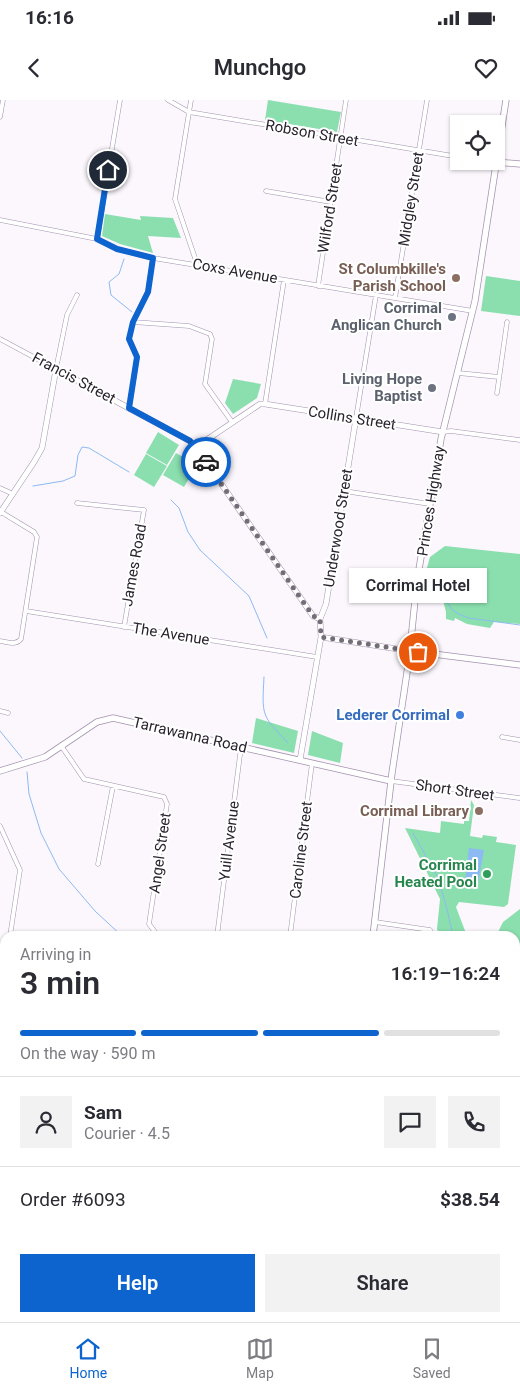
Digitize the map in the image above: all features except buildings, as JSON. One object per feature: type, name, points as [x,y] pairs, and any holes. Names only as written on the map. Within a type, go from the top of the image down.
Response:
[{"type":"main road","name":"Princes Highway","points":[[504,115],[506,100]]},
{"type":"main road","points":[[505,163],[520,164]]},
{"type":"main road","name":"Princes Highway","points":[[374,931],[391,781],[410,651],[417,581],[443,432],[473,312],[495,170]]},
{"type":"main road","points":[[410,651],[520,665]]},
{"type":"main road","name":"Tarrawanna Road","points":[[0,771],[40,758],[62,747],[97,722],[113,718],[391,781]]},
{"type":"street","points":[[0,117],[3,100]]},
{"type":"street","points":[[97,239],[120,100]]},
{"type":"street","name":"Robson Street","points":[[168,100],[189,112],[450,155]]},
{"type":"street","points":[[191,100],[175,200],[197,264]]},
{"type":"street","name":"Wilford Street","points":[[318,286],[346,100]]},
{"type":"street","name":"Midgley Street","points":[[395,298],[427,100]]},
{"type":"street","points":[[266,191],[330,202]]},
{"type":"street","name":"Coxs Avenue","points":[[0,220],[97,239],[117,249],[153,258],[473,312]]},
{"type":"street","points":[[129,408],[137,357],[129,339],[133,322],[148,292],[153,258]]},
{"type":"street","points":[[196,448],[260,404],[265,404],[284,280]]},
{"type":"street","name":"Underwood Street","points":[[300,760],[321,637],[320,619],[326,604],[376,295]]},
{"type":"street","points":[[0,641],[12,643],[18,642],[20,639],[37,537],[34,532],[0,513],[42,448],[67,315],[77,296]]},
{"type":"street","points":[[133,322],[189,326],[210,334],[212,339],[206,384],[232,422]]},
{"type":"street","points":[[497,393],[507,322]]},
{"type":"street","name":"Francis Street","points":[[0,338],[190,441],[313,616],[320,619]]},
{"type":"street","points":[[458,373],[499,377]]},
{"type":"street","name":"Collins Street","points":[[265,404],[443,432],[451,431],[520,440]]},
{"type":"street","points":[[0,488],[13,494]]},
{"type":"street","points":[[344,490],[431,504]]},
{"type":"street","name":"James Road","points":[[77,503],[144,510],[124,626]]},
{"type":"street","name":"The Avenue","points":[[26,611],[317,657]]},
{"type":"street","points":[[321,637],[410,651]]},
{"type":"street","points":[[0,711],[8,713]]},
{"type":"street","points":[[502,737],[520,740]]},
{"type":"street","name":"Angel Street","points":[[62,747],[84,779],[164,797],[167,804],[149,924],[154,931]]},
{"type":"street","name":"Yuill Avenue","points":[[218,931],[241,747]]},
{"type":"street","name":"Caroline Street","points":[[291,931],[312,763]]},
{"type":"street","name":"Short Street","points":[[391,781],[519,798]]},
{"type":"street","points":[[98,864],[113,786]]},
{"type":"street","points":[[0,826],[20,870],[11,931]]},
{"type":"street","points":[[375,922],[431,931]]},
{"type":"green space","points":[[268,100],[341,112],[337,132],[265,120]]},
{"type":"green space","points":[[105,214],[141,220],[140,216],[173,218],[181,238],[148,236],[153,253],[120,244],[102,236]]},
{"type":"green space","points":[[486,276],[520,281],[520,316],[481,311]]},
{"type":"green space","points":[[233,379],[261,384],[257,398],[233,414],[225,403]]},
{"type":"green space","points":[[158,432],[179,445],[167,465],[146,453]]},
{"type":"green space","points":[[176,453],[197,465],[184,487],[163,475]]},
{"type":"green space","points":[[146,454],[167,466],[154,487],[134,475]]},
{"type":"green space","points":[[445,546],[520,554],[520,624],[494,622],[490,628],[467,624],[455,618],[454,621],[446,619],[439,585],[423,582],[430,557]]},
{"type":"green space","points":[[256,718],[298,731],[294,753],[252,743]]},
{"type":"green space","points":[[312,731],[343,743],[340,763],[308,755]]},
{"type":"green space","points":[[471,800],[474,805],[470,836],[482,838],[483,835],[497,837],[496,842],[516,845],[508,904],[504,907],[459,902],[456,907],[465,931],[438,931],[440,899],[405,828],[440,833],[441,821],[464,824],[464,821],[469,821]]},
{"type":"green space","points":[[520,909],[520,931],[498,931],[503,922]]},
{"type":"water","points":[[469,848],[484,850],[478,883],[465,881]]},
{"type":"waterway","points":[[124,259],[119,274],[109,282],[111,295],[132,312]]},
{"type":"waterway","points":[[33,486],[63,481],[75,476],[78,455],[82,447],[89,448],[129,472]]},
{"type":"waterway","points":[[171,500],[179,508],[188,532],[200,550],[249,596],[267,638]]},
{"type":"waterway","points":[[428,578],[439,582],[448,604],[455,612],[469,618],[520,625]]},
{"type":"waterway","points":[[264,677],[263,700],[265,714],[288,743]]},
{"type":"waterway","points":[[0,731],[22,758]]},
{"type":"waterway","points":[[27,772],[29,794],[41,833],[59,869],[95,911],[117,931]]},
{"type":"waterway","points":[[413,833],[438,878],[452,931]]},
{"type":"way so far","points":[[206,462],[313,616],[320,619],[321,637],[418,652]]},
{"type":"place","name":"St Columbkille's Parish School","points":[[456,278]]},
{"type":"place","name":"Corrimal Anglican Church","points":[[452,317]]},
{"type":"place","name":"Living Hope Baptist","points":[[432,388]]},
{"type":"place","name":"Corrimal Hotel","points":[[418,652]]},
{"type":"place","name":"Lederer Corrimal","points":[[460,715]]},
{"type":"place","name":"Corrimal Library","points":[[479,811]]},
{"type":"place","name":"Corrimal Heated Pool","points":[[487,874]]},
{"type":"route","points":[[108,170],[97,239],[117,249],[153,258],[148,292],[133,322],[129,339],[137,357],[129,408],[190,441],[206,462]]}]
